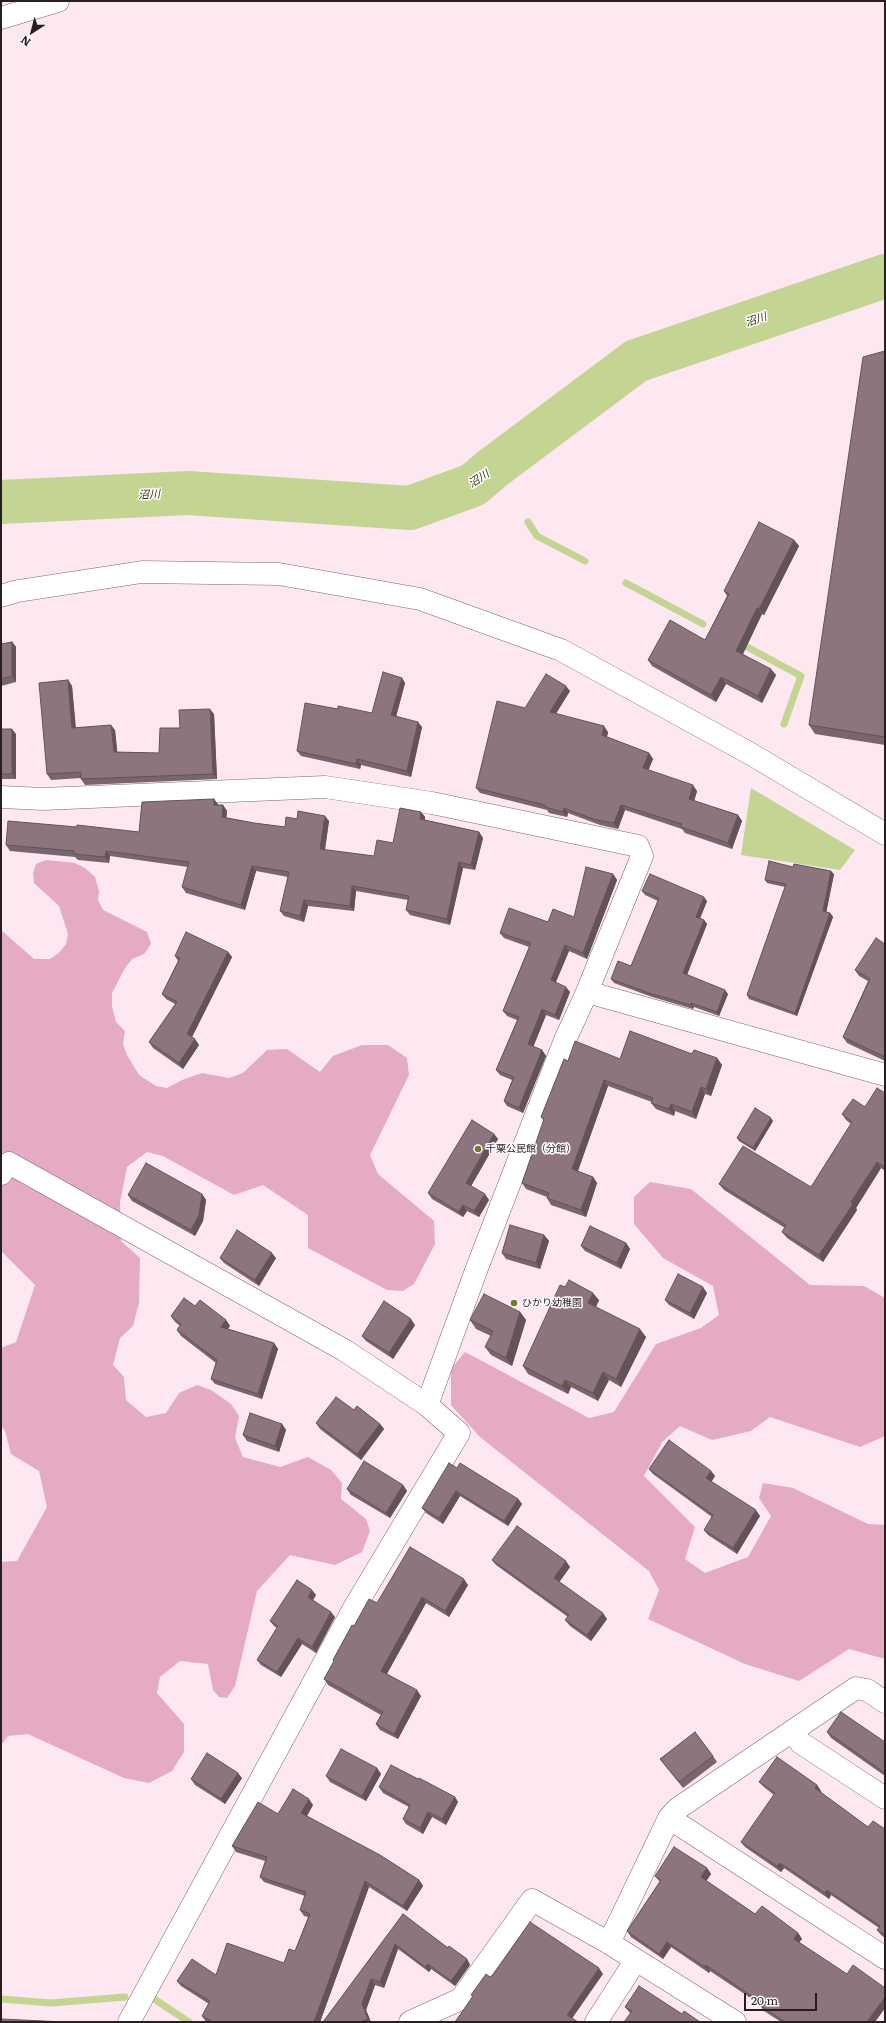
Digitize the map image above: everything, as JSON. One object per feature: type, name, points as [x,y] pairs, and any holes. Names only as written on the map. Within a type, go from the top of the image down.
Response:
[{"type":"street","points":[[1,18],[58,1]]},
{"type":"street","points":[[1,596],[18,591],[142,572],[279,574],[420,599],[561,650],[751,754],[885,834]]},
{"type":"street","points":[[1,797],[43,799],[325,786],[432,803],[638,846],[642,856],[587,992],[560,1054],[427,1405]]},
{"type":"street","points":[[587,992],[885,1075]]},
{"type":"street","points":[[4,1163],[344,1350],[427,1405],[459,1433],[354,1608],[129,2022]]},
{"type":"street","points":[[609,1943],[669,1818],[678,1809],[856,1688],[867,1690],[885,1702]]},
{"type":"street","points":[[792,1732],[801,1743],[885,1798]]},
{"type":"street","points":[[669,1818],[885,1958]]},
{"type":"street","points":[[410,2022],[461,1999],[532,1900],[609,1943],[735,2022]]},
{"type":"street","points":[[596,2022],[636,1960]]},
{"type":"shaded area","points":[[751,788],[855,850],[840,870],[741,855]]},
{"type":"shaded area","points":[[46,860],[75,863],[85,868],[95,877],[99,891],[98,900],[103,910],[147,932],[151,944],[144,954],[132,959],[125,968],[112,993],[112,1007],[116,1022],[125,1031],[123,1044],[127,1055],[139,1075],[156,1086],[167,1088],[182,1080],[202,1073],[229,1078],[243,1073],[267,1050],[287,1049],[320,1072],[333,1056],[362,1045],[388,1045],[407,1058],[409,1075],[370,1155],[378,1174],[434,1221],[435,1244],[414,1284],[403,1291],[387,1290],[308,1248],[308,1215],[263,1185],[234,1195],[163,1156],[147,1152],[127,1167],[120,1202],[121,1241],[140,1258],[139,1303],[133,1326],[120,1338],[113,1365],[124,1377],[126,1400],[146,1417],[166,1413],[179,1393],[197,1385],[211,1390],[231,1404],[239,1416],[235,1438],[243,1457],[280,1467],[308,1457],[331,1470],[342,1483],[341,1499],[366,1519],[370,1531],[362,1552],[335,1565],[290,1555],[257,1591],[235,1686],[227,1698],[219,1697],[213,1690],[208,1664],[180,1661],[160,1677],[157,1693],[184,1724],[184,1752],[172,1771],[149,1783],[124,1778],[28,1734],[8,1736],[1,1745],[1,1562],[17,1561],[47,1507],[39,1471],[11,1454],[5,1431],[1,1425],[1,1348],[16,1342],[35,1285],[1,1251],[1,930],[34,959],[50,959],[59,953],[66,944],[68,934],[59,906],[34,883],[33,873],[36,864]]},
{"type":"shaded area","points":[[650,1182],[691,1189],[810,1285],[864,1286],[885,1298],[885,1436],[860,1447],[770,1417],[751,1431],[712,1440],[680,1426],[662,1442],[644,1476],[695,1527],[685,1559],[705,1573],[748,1557],[771,1516],[759,1498],[763,1483],[793,1488],[868,1524],[885,1525],[885,1659],[849,1649],[799,1681],[745,1664],[648,1619],[659,1590],[649,1571],[480,1437],[451,1405],[451,1369],[465,1352],[589,1418],[614,1412],[656,1344],[701,1328],[719,1315],[713,1286],[663,1258],[634,1224],[634,1197]]},
{"type":"building","points":[[885,351],[885,737],[809,725],[863,357]]},
{"type":"building","points":[[759,522],[794,540],[759,609],[757,608],[736,651],[771,669],[758,696],[721,677],[711,695],[648,660],[670,620],[705,640],[729,594],[724,591]]},
{"type":"building","points":[[12,642],[12,676],[1,679],[1,644]]},
{"type":"building","points":[[383,672],[402,678],[391,715],[418,722],[407,771],[357,759],[356,764],[297,751],[305,703],[338,709],[338,706],[372,713]]},
{"type":"building","points":[[546,674],[566,686],[550,712],[604,726],[602,735],[649,753],[643,768],[693,785],[689,799],[738,815],[728,843],[681,827],[682,824],[621,805],[614,823],[596,820],[564,808],[563,812],[545,807],[545,805],[476,788],[497,701],[525,708]]},
{"type":"building","points":[[68,680],[72,728],[111,725],[114,752],[159,753],[160,728],[180,728],[179,710],[210,709],[213,774],[81,779],[81,772],[47,774],[39,683]]},
{"type":"building","points":[[1,729],[12,729],[12,774],[1,774]]},
{"type":"building","points":[[214,799],[214,805],[223,805],[222,817],[254,823],[285,827],[286,817],[297,819],[298,811],[325,816],[320,849],[374,856],[377,840],[393,843],[400,808],[421,812],[420,819],[479,832],[471,865],[459,862],[447,919],[406,910],[409,896],[352,886],[350,906],[304,900],[300,916],[280,911],[289,872],[252,866],[241,905],[182,887],[189,862],[106,851],[105,857],[74,854],[74,851],[6,845],[8,821],[77,827],[77,825],[139,832],[142,802]]},
{"type":"building","points":[[769,861],[793,867],[794,864],[831,871],[823,911],[830,913],[795,1013],[747,995],[786,884],[765,880]]},
{"type":"building","points":[[586,867],[613,874],[583,953],[565,945],[551,980],[566,987],[555,1015],[542,1009],[528,1044],[542,1050],[519,1108],[504,1101],[514,1077],[496,1070],[519,1017],[503,1011],[531,943],[500,933],[509,908],[548,922],[553,909],[574,917]]},
{"type":"building","points":[[650,874],[704,897],[696,917],[704,920],[683,973],[725,990],[717,1012],[691,1003],[691,1005],[649,993],[611,979],[618,961],[631,966],[659,898],[642,891]]},
{"type":"building","points":[[186,932],[228,952],[187,1034],[195,1039],[179,1063],[149,1042],[177,1002],[162,994],[180,958],[175,956]]},
{"type":"building","points":[[876,938],[885,944],[885,1057],[843,1037],[870,979],[855,970]]},
{"type":"building","points":[[630,1031],[692,1054],[694,1050],[717,1058],[706,1089],[701,1087],[692,1112],[671,1104],[669,1109],[651,1103],[653,1098],[604,1080],[572,1169],[593,1177],[581,1210],[547,1198],[549,1193],[522,1183],[544,1119],[541,1117],[564,1059],[568,1061],[575,1041],[620,1059]]},
{"type":"building","points":[[877,1088],[885,1093],[885,1167],[877,1162],[851,1202],[853,1204],[819,1255],[782,1232],[786,1225],[719,1184],[743,1146],[811,1187],[852,1122],[842,1114],[853,1099],[865,1107]]},
{"type":"building","points":[[755,1108],[771,1118],[753,1148],[737,1138]]},
{"type":"building","points":[[472,1120],[494,1134],[466,1183],[485,1194],[474,1211],[463,1205],[459,1212],[428,1193]]},
{"type":"building","points":[[146,1163],[202,1194],[199,1215],[191,1230],[128,1195]]},
{"type":"building","points":[[510,1225],[544,1235],[536,1263],[502,1253]]},
{"type":"building","points":[[590,1226],[626,1243],[617,1263],[581,1246]]},
{"type":"building","points":[[237,1230],[272,1253],[255,1280],[220,1258]]},
{"type":"building","points":[[678,1274],[703,1287],[690,1313],[665,1300]]},
{"type":"building","points":[[569,1280],[593,1293],[588,1303],[640,1329],[616,1379],[603,1372],[593,1393],[565,1380],[562,1386],[523,1366],[560,1285],[565,1287]]},
{"type":"building","points":[[484,1294],[520,1312],[506,1358],[485,1347],[493,1331],[470,1320]]},
{"type":"building","points":[[184,1298],[195,1306],[200,1300],[226,1320],[221,1327],[274,1343],[258,1394],[211,1379],[217,1360],[177,1330],[181,1324],[171,1316]]},
{"type":"building","points":[[384,1301],[411,1319],[389,1353],[362,1336]]},
{"type":"building","points":[[336,1397],[354,1410],[357,1406],[380,1424],[357,1454],[316,1423]]},
{"type":"building","points":[[250,1413],[282,1424],[275,1446],[243,1435]]},
{"type":"building","points":[[669,1440],[711,1471],[706,1478],[756,1510],[733,1548],[704,1530],[713,1515],[649,1469]]},
{"type":"building","points":[[364,1461],[403,1485],[386,1513],[347,1489]]},
{"type":"building","points":[[449,1463],[457,1468],[460,1463],[518,1499],[504,1521],[456,1491],[439,1518],[422,1508]]},
{"type":"building","points":[[517,1526],[566,1561],[554,1578],[603,1613],[587,1635],[565,1620],[569,1615],[492,1560]]},
{"type":"building","points":[[410,1547],[464,1579],[445,1611],[422,1597],[381,1671],[417,1690],[394,1734],[376,1724],[383,1712],[324,1679],[352,1625],[354,1626],[369,1599],[377,1603]]},
{"type":"building","points":[[297,1580],[312,1590],[308,1597],[331,1612],[312,1647],[298,1638],[277,1672],[257,1660],[278,1626],[270,1621]]},
{"type":"building","points":[[841,1712],[885,1742],[885,1773],[827,1732]]},
{"type":"building","points":[[695,1732],[713,1756],[679,1782],[660,1759]]},
{"type":"building","points":[[341,1749],[377,1768],[362,1796],[326,1776]]},
{"type":"building","points":[[207,1753],[238,1773],[221,1799],[191,1779]]},
{"type":"building","points":[[777,1757],[817,1785],[815,1788],[868,1827],[873,1821],[885,1829],[885,1935],[877,1930],[880,1926],[827,1890],[825,1893],[780,1863],[777,1866],[741,1842],[775,1793],[759,1782]]},
{"type":"building","points":[[391,1765],[455,1797],[442,1819],[428,1812],[420,1828],[403,1819],[410,1805],[379,1787]]},
{"type":"building","points":[[293,1789],[309,1799],[301,1813],[380,1855],[419,1880],[403,1906],[365,1881],[314,2022],[213,2022],[202,2016],[210,2001],[177,1981],[192,1959],[216,1975],[227,1943],[284,1963],[289,1949],[295,1951],[310,1914],[300,1910],[306,1892],[260,1877],[267,1857],[232,1846],[258,1802],[278,1814]]},
{"type":"building","points":[[674,1847],[707,1868],[701,1877],[755,1914],[762,1906],[798,1933],[794,1939],[847,1974],[853,1965],[885,1988],[885,1997],[867,2022],[785,2022],[760,2005],[762,2003],[706,1965],[705,1967],[667,1942],[659,1954],[627,1931],[661,1880],[655,1876]]},
{"type":"building","points":[[403,1914],[448,1948],[449,1946],[467,1959],[451,1981],[428,1964],[425,1967],[395,1944],[380,1982],[371,1979],[362,2004],[368,2019],[360,2022],[323,2022]]},
{"type":"building","points":[[530,1922],[599,1968],[567,2015],[578,2022],[455,2022],[473,1996],[471,1995],[486,1974],[490,1977],[493,1975]]},
{"type":"building","points":[[639,1986],[682,2014],[684,2011],[700,2022],[624,2022],[632,2011],[625,2007]]},
{"type":"building","points":[[1,2019],[64,2022],[1,2022]]},
{"type":"waterway","name":"沼川","points":[[1,502],[188,493],[410,508],[473,485],[493,468],[636,361],[885,276]]},
{"type":"waterway","points":[[528,522],[537,536],[585,561]]},
{"type":"waterway","points":[[626,583],[703,624]]},
{"type":"waterway","points":[[738,642],[801,676],[784,724]]},
{"type":"waterway","points":[[1,1999],[51,2003],[125,1997]]},
{"type":"waterway","points":[[154,1999],[189,2022]]},
{"type":"place","name":"千栗公民館（分館）","points":[[478,1149]]},
{"type":"place","name":"ひかり幼稚園","points":[[514,1303]]}]
